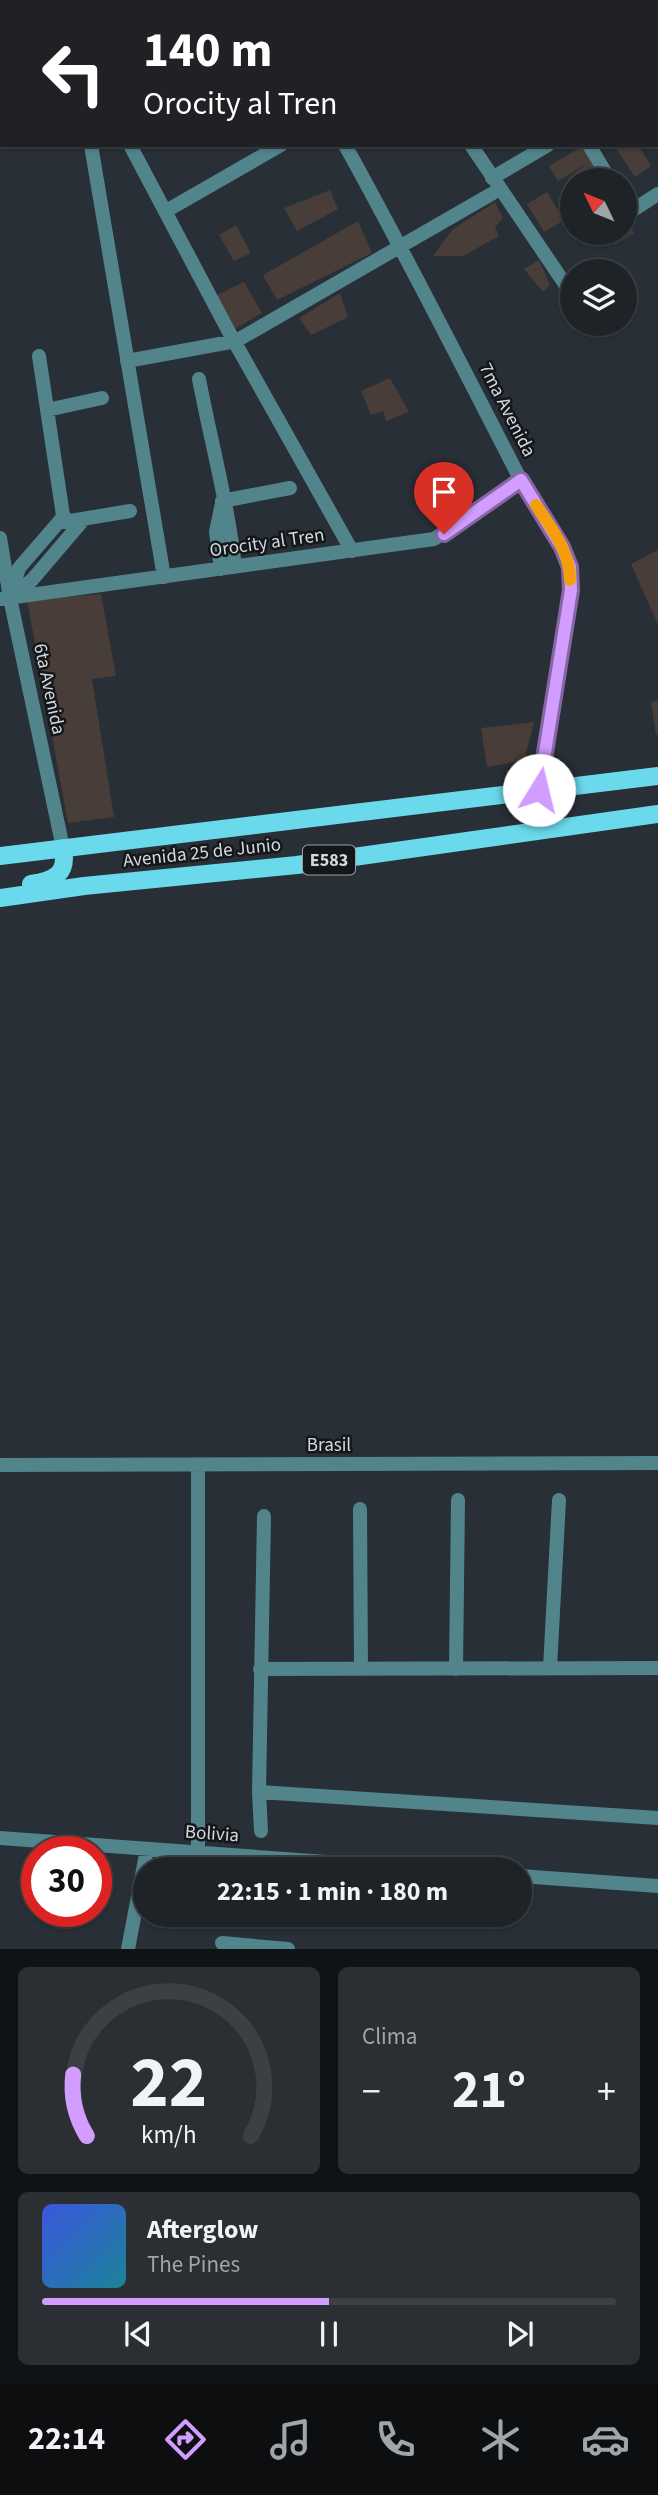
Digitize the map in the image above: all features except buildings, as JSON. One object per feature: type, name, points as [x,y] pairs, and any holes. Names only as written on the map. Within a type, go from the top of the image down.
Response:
[{"type":"main road","name":"Avenida 25 de Junio","points":[[0,856],[658,776]]},
{"type":"main road","name":"Avenida 25 de Junio","points":[[0,898],[84,886],[297,865],[658,814]]},
{"type":"main road","points":[[0,890],[53,877],[64,866],[62,848]]},
{"type":"street","points":[[91,147],[164,577]]},
{"type":"street","points":[[131,147],[352,551]]},
{"type":"street","points":[[166,211],[278,147]]},
{"type":"street","name":"7ma Avenida","points":[[346,147],[402,247],[521,480],[562,547],[570,567],[571,590],[539,790]]},
{"type":"street","points":[[472,147],[560,277]]},
{"type":"street","points":[[127,361],[236,341],[402,247],[545,147]]},
{"type":"street","points":[[590,147],[603,168]]},
{"type":"street","points":[[637,203],[658,194]]},
{"type":"street","points":[[39,356],[64,522],[130,511]]},
{"type":"street","points":[[199,379],[222,501],[216,531],[228,568]]},
{"type":"street","points":[[47,410],[102,398]]},
{"type":"street","name":"Orocity al Tren","points":[[2,594],[164,577],[434,539],[521,480]]},
{"type":"street","points":[[222,501],[290,488]]},
{"type":"street","points":[[2,594],[19,568],[64,516]]},
{"type":"street","points":[[2,594],[33,580],[84,519]]},
{"type":"street","name":"6ta Avenida","points":[[0,538],[2,594],[62,848]]},
{"type":"street","name":"Brasil","points":[[0,1465],[658,1463]]},
{"type":"street","points":[[198,1465],[198,1853]]},
{"type":"street","points":[[456,1668],[458,1500]]},
{"type":"street","points":[[550,1668],[559,1500]]},
{"type":"street","points":[[360,1509],[361,1669]]},
{"type":"street","points":[[261,1831],[260,1669],[264,1516]]},
{"type":"street","points":[[260,1669],[658,1668]]},
{"type":"street","points":[[259,1792],[658,1818]]},
{"type":"street","name":"Bolivia","points":[[0,1838],[254,1857]]},
{"type":"street","points":[[128,1949],[147,1849]]},
{"type":"street","points":[[532,1877],[658,1886]]},
{"type":"street","points":[[222,1943],[288,1949]]},
{"type":"slow traffic","points":[[536,505],[562,547],[570,567],[570,580]]},
{"type":"route","points":[[444,534],[521,480],[562,547],[570,567],[571,590],[539,790]]}]
